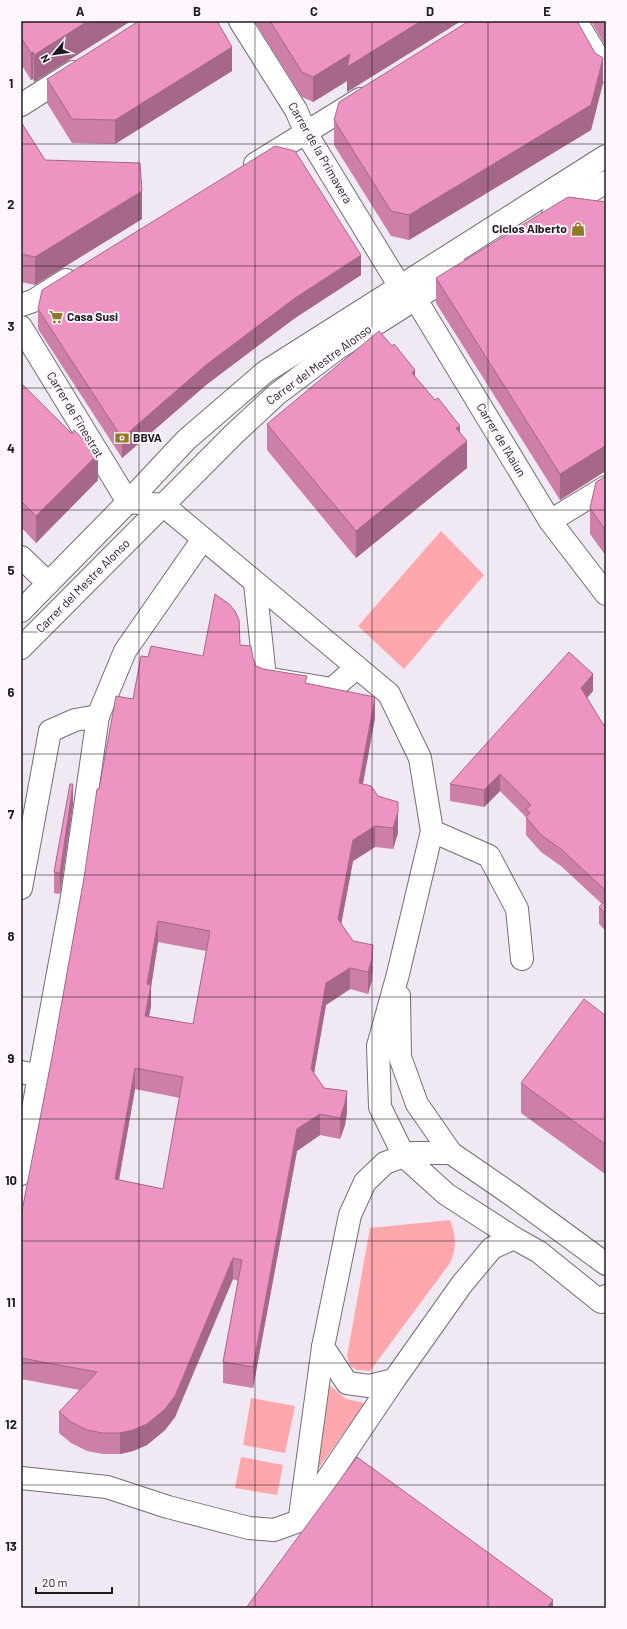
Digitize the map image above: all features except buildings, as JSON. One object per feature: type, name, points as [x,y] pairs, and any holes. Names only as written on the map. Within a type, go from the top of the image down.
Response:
[{"type":"street","name":"Carrer de la Primavera","points":[[240,21],[296,110],[306,133],[407,292]]},
{"type":"street","points":[[576,21],[606,71]]},
{"type":"street","points":[[21,105],[88,63]]},
{"type":"street","points":[[239,174],[379,87]]},
{"type":"street","name":"Carrer del Mestre Alonso","points":[[21,648],[163,505],[277,394],[338,348],[407,292],[577,174],[606,156]]},
{"type":"street","points":[[577,174],[599,194]]},
{"type":"street","name":"Carrer del Mestre Alonso","points":[[21,611],[128,502],[186,440],[265,372],[407,292],[533,226],[599,194]]},
{"type":"street","points":[[21,305],[33,301],[86,268]]},
{"type":"street","name":"Carrer de l'Aaiun","points":[[407,292],[550,521],[606,594]]},
{"type":"street","name":"Carrer de Finestrat","points":[[21,327],[128,502]]},
{"type":"street","points":[[550,521],[606,487]]},
{"type":"street","points":[[128,502],[163,505],[389,694],[420,758],[432,831],[398,974],[378,1046],[380,1107],[404,1156],[446,1194],[514,1238],[539,1252],[604,1299]]},
{"type":"street","points":[[21,1174],[30,1074],[73,889],[98,716],[125,651],[204,539]]},
{"type":"street","points":[[21,557],[48,583]]},
{"type":"street","points":[[255,583],[265,678],[332,689],[357,667]]},
{"type":"street","points":[[21,888],[50,730],[75,720],[98,716]]},
{"type":"street","points":[[432,831],[489,856],[517,909],[522,959]]},
{"type":"street","points":[[398,974],[400,1057],[417,1104],[451,1153],[512,1194],[606,1264]]},
{"type":"street","points":[[299,1521],[323,1347],[350,1215],[365,1182],[386,1163],[412,1153],[451,1153]]},
{"type":"street","points":[[21,1478],[56,1483],[107,1487],[168,1507],[249,1528],[274,1530],[299,1521],[394,1380],[462,1284],[492,1248],[514,1238]]},
{"type":"street","points":[[323,1347],[347,1383],[369,1386],[394,1380]]},
{"type":"street","points":[[21,1462],[56,1483]]},
{"type":"shaded area","points":[[441,531],[484,575],[404,669],[358,626]]},
{"type":"shaded area","points":[[450,1220],[454,1231],[455,1247],[450,1263],[370,1371],[357,1370],[350,1366],[347,1356],[370,1228]]},
{"type":"shaded area","points":[[328,1384],[346,1399],[365,1403],[313,1476]]},
{"type":"shaded area","points":[[251,1398],[295,1406],[285,1453],[243,1445]]},
{"type":"shaded area","points":[[241,1457],[283,1465],[277,1495],[235,1488]]},
{"type":"place","name":"Ciclos Alberto","points":[[578,229]]},
{"type":"place","name":"Casa Susi","points":[[56,317]]},
{"type":"place","name":"BBVA","points":[[122,438]]}]
